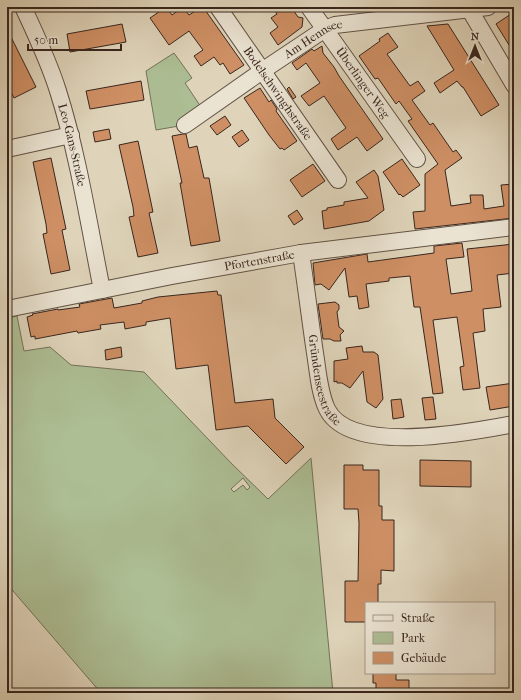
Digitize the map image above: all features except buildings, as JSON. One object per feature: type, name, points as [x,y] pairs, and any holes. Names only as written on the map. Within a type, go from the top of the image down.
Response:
[{"type":"street","name":"Leo-Gans-Straße","points":[[23,7],[58,90],[71,135],[102,290]]},
{"type":"street","name":"Bodelschwinghstraße","points":[[218,7],[338,180]]},
{"type":"street","name":"Überlinger Weg","points":[[310,7],[416,159]]},
{"type":"street","name":"Am Hennsee","points":[[185,125],[262,71],[325,29],[335,25],[468,8],[488,7]]},
{"type":"street","points":[[468,8],[514,85]]},
{"type":"street","points":[[7,149],[71,135]]},
{"type":"street","name":"Pfortenstraße","points":[[7,309],[301,253],[514,227]]},
{"type":"street","name":"Gründenseestraße","points":[[301,253],[320,384],[327,409],[334,419],[352,430],[364,434],[421,437],[459,434],[514,424]]},
{"type":"green space","points":[[174,53],[192,78],[185,83],[203,110],[179,126],[156,130],[146,71]]},
{"type":"green space","points":[[17,316],[24,351],[50,347],[71,365],[144,372],[232,464],[268,499],[311,458],[333,693],[101,693],[7,584],[7,318]],"holes":[[[243,478],[250,487],[247,490],[243,485],[234,492],[231,489]]]}]
